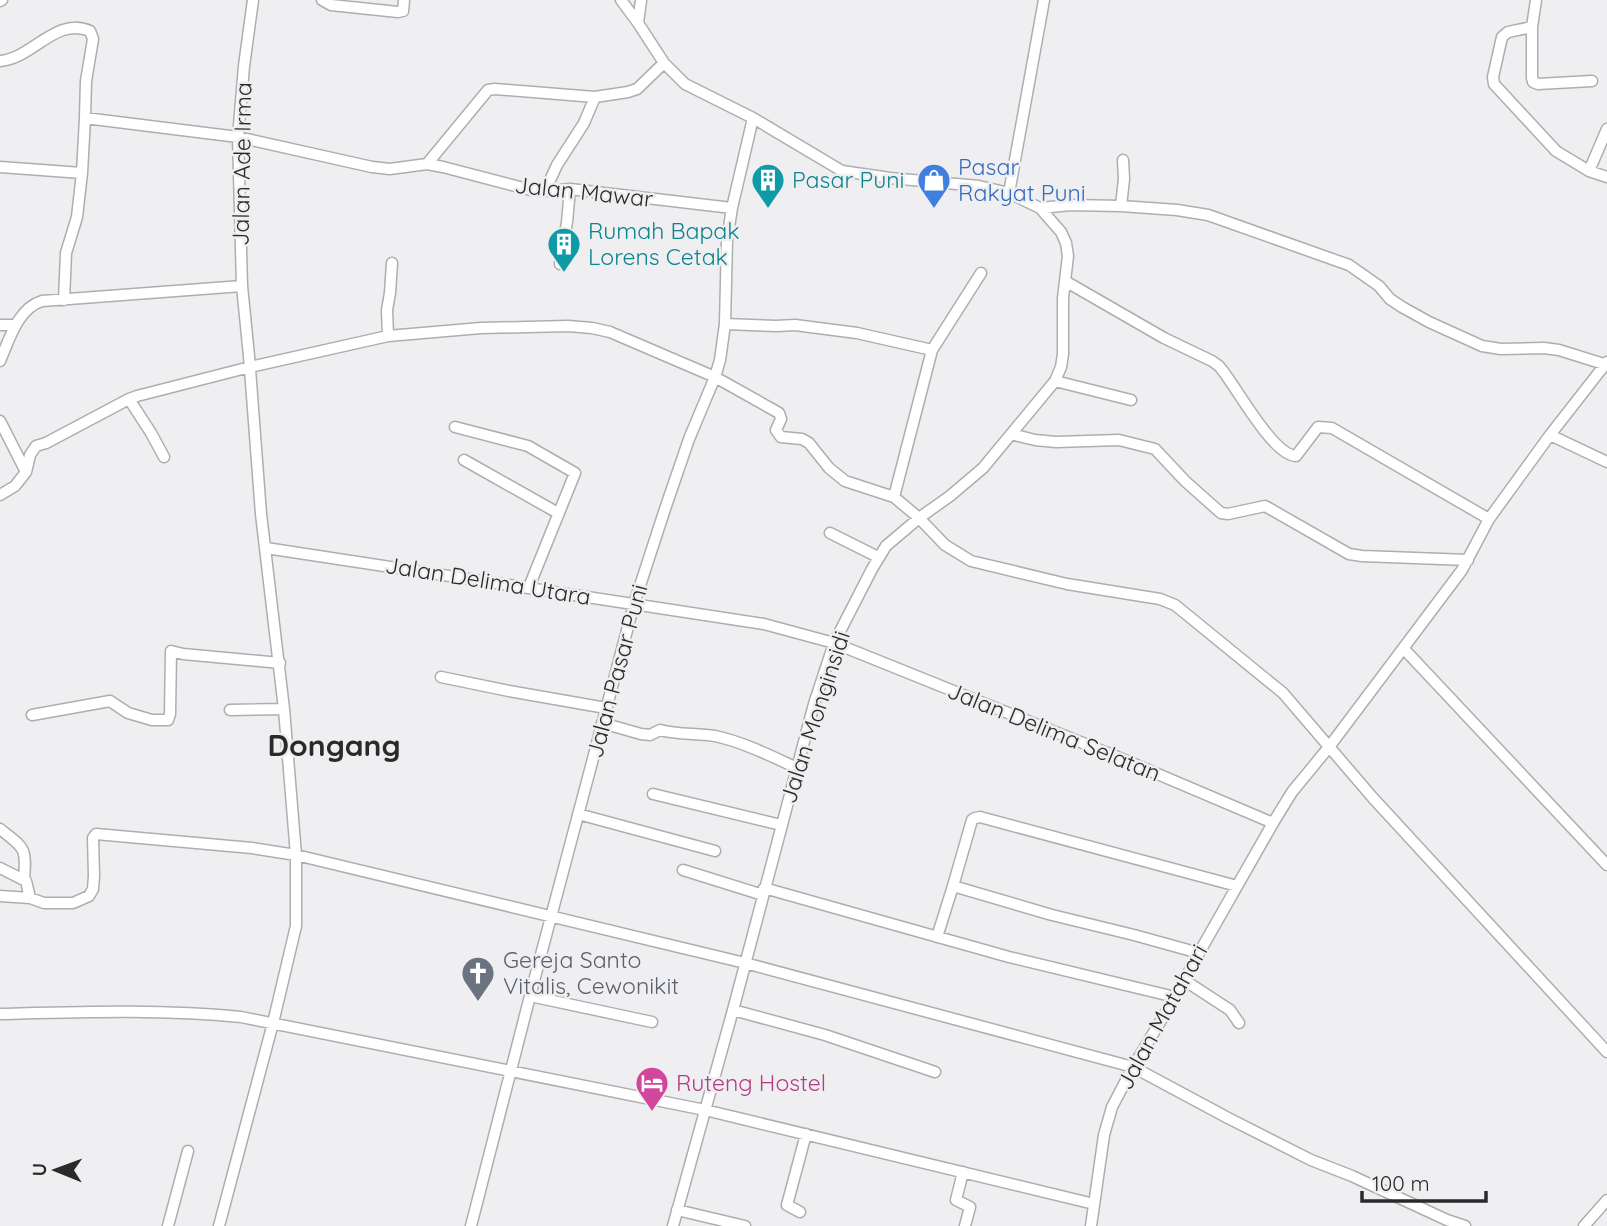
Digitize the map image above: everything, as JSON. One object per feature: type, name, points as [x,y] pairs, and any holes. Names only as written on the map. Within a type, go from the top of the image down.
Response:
[{"type":"street","name":"Jalan Ade Irma","points":[[219,1226],[295,934],[296,855],[280,663],[261,514],[242,286],[238,137],[253,0]]},
{"type":"street","points":[[322,0],[331,5],[398,12],[403,10],[404,0]]},
{"type":"street","name":"Jalan Monginsidi","points":[[621,0],[664,63],[685,84],[753,118],[842,171],[979,186],[1009,193],[1040,208],[1053,221],[1066,243],[1068,256],[1063,298],[1063,354],[1055,381],[983,468],[893,538],[878,557],[834,643],[814,704],[673,1226]]},
{"type":"street","points":[[638,23],[641,0]]},
{"type":"street","points":[[1009,193],[1044,0]]},
{"type":"street","points":[[1536,0],[1532,27],[1532,78],[1535,83],[1592,81]]},
{"type":"street","points":[[1532,27],[1508,32],[1502,37],[1493,77],[1494,84],[1556,151],[1589,171],[1607,177]]},
{"type":"street","points":[[0,61],[20,57],[55,33],[76,28],[88,29],[93,39],[86,81],[82,173],[77,217],[66,258],[64,300]]},
{"type":"street","points":[[426,164],[485,92],[491,89],[595,97],[637,89],[664,63]]},
{"type":"street","points":[[545,191],[557,165],[584,123],[595,97]]},
{"type":"street","name":"Jalan Mawar","points":[[85,118],[238,137],[372,167],[390,169],[426,164],[531,190],[570,189],[732,208]]},
{"type":"street","name":"Jalan Pasar Puni","points":[[471,1226],[634,604],[689,439],[720,360],[725,324],[727,240],[753,118]]},
{"type":"street","points":[[1589,171],[1607,129]]},
{"type":"street","points":[[1121,206],[1124,160]]},
{"type":"street","points":[[0,167],[82,173]]},
{"type":"street","points":[[560,264],[570,189]]},
{"type":"street","points":[[1040,208],[1071,205],[1121,206],[1208,215],[1349,265],[1379,286],[1390,299],[1402,307],[1482,346],[1559,350],[1606,364]]},
{"type":"street","points":[[388,336],[387,306],[392,263]]},
{"type":"street","points":[[894,497],[932,350],[981,273]]},
{"type":"street","points":[[1065,281],[1219,366],[1264,431],[1289,455],[1296,456],[1318,427],[1332,428],[1489,519]]},
{"type":"street","points":[[0,360],[16,325],[36,303],[242,286]]},
{"type":"street","points":[[725,324],[795,325],[857,333],[932,350]]},
{"type":"street","points":[[0,326],[16,325]]},
{"type":"street","points":[[0,495],[15,486],[26,472],[30,455],[36,446],[129,399],[250,367],[388,336],[481,328],[568,326],[610,332],[715,377],[779,413],[781,419],[776,430],[781,437],[802,439],[809,443],[845,481],[894,497],[945,545],[971,561],[1067,584],[1160,599],[1175,605],[1283,693],[1373,798],[1607,1052]]},
{"type":"street","name":"Jalan Matahari","points":[[1091,1226],[1108,1117],[1133,1067],[1273,822],[1292,792],[1404,649],[1468,560],[1489,519],[1606,364]]},
{"type":"street","points":[[1055,381],[1130,400]]},
{"type":"street","points":[[129,399],[152,433],[164,457]]},
{"type":"street","points":[[0,421],[26,472]]},
{"type":"street","points":[[455,426],[528,446],[574,472],[529,587]]},
{"type":"street","points":[[1011,434],[1056,442],[1119,440],[1155,449],[1221,513],[1265,506],[1349,554],[1468,560]]},
{"type":"street","points":[[1550,435],[1607,462]]},
{"type":"street","points":[[464,460],[558,513]]},
{"type":"street","points":[[830,533],[878,557]]},
{"type":"street","name":"Jalan Delima Utara","points":[[266,548],[764,624],[834,643]]},
{"type":"street","name":"Jalan Delima Selatan","points":[[834,643],[1273,822]]},
{"type":"street","points":[[1404,649],[1607,865]]},
{"type":"street","points":[[32,715],[110,701],[128,713],[152,720],[168,720],[172,651],[280,663]]},
{"type":"street","points":[[441,677],[606,708]]},
{"type":"street","points":[[230,710],[284,709]]},
{"type":"street","points":[[602,723],[641,734],[650,735],[660,730],[728,739],[797,768]]},
{"type":"street","points":[[653,794],[781,825]]},
{"type":"street","points":[[578,814],[715,850]]},
{"type":"street","points":[[937,937],[972,820],[980,817],[1237,886]]},
{"type":"street","points":[[0,830],[23,849],[26,856],[24,879]]},
{"type":"street","points":[[0,896],[30,898],[44,903],[73,903],[89,896],[93,889],[93,838],[96,834],[252,848],[296,855],[745,963],[1133,1067],[1311,1160],[1465,1226]]},
{"type":"street","points":[[0,868],[24,879],[30,898]]},
{"type":"street","points":[[682,870],[1009,957],[1175,997]]},
{"type":"street","points":[[953,887],[1199,953]]},
{"type":"street","points":[[1184,980],[1230,1010],[1239,1023]]},
{"type":"street","points":[[530,996],[652,1022]]},
{"type":"street","points":[[733,1010],[825,1035],[935,1072]]},
{"type":"street","points":[[0,1014],[202,1013],[241,1017],[705,1110],[1094,1204]]},
{"type":"street","points":[[800,1212],[787,1204],[806,1135]]},
{"type":"street","points":[[168,1226],[188,1151]]},
{"type":"street","points":[[963,1172],[956,1200],[970,1207],[965,1226]]},
{"type":"street","points":[[1584,1226],[1607,1200]]},
{"type":"street","points":[[677,1210],[745,1226]]},
{"type":"place","name":"Pasar Puni","points":[[768,210]]},
{"type":"place","name":"Pasar Rakyat Puni","points":[[934,210]]},
{"type":"place","name":"Rumah Bapak Lorens Cetak","points":[[564,274]]},
{"type":"place","name":"Gereja Santo Vitalis, Cewonikit","points":[[478,1003]]},
{"type":"place","name":"Ruteng Hostel","points":[[652,1113]]},
{"type":"district","name":"Dongang","points":[[334,746]]}]
